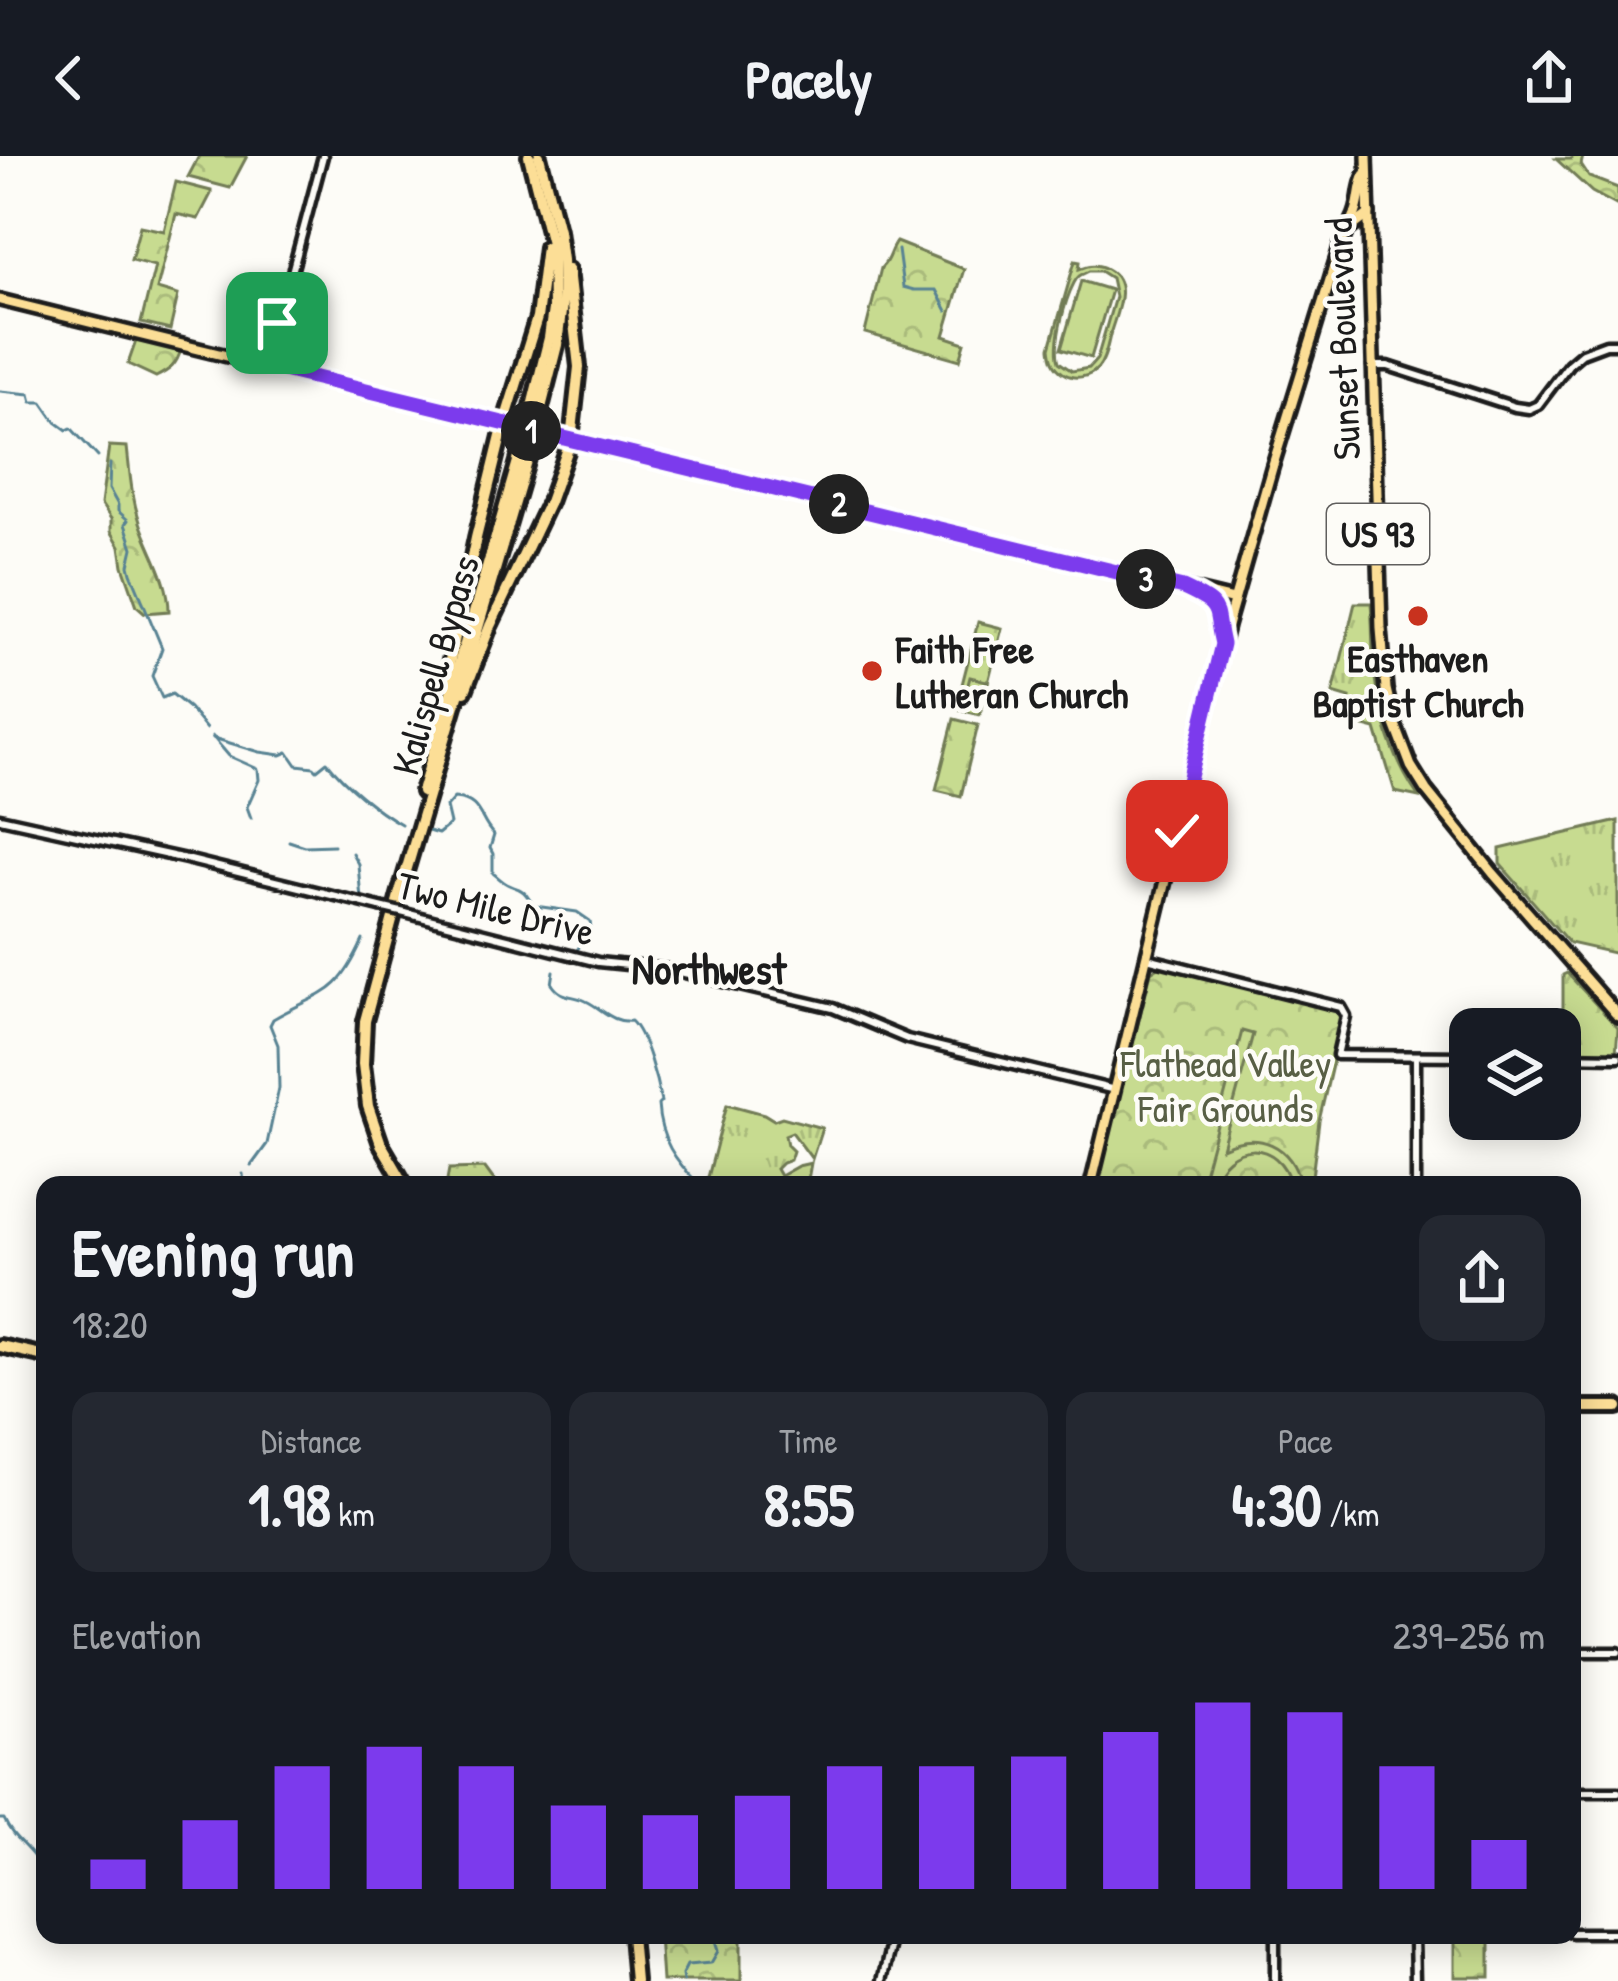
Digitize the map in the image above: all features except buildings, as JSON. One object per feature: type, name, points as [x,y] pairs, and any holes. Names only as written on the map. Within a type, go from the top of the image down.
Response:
[{"type":"highway","name":"Kalispell Bypass","points":[[395,1176],[366,1124],[357,1079],[357,1034],[367,983],[544,367],[551,325],[552,248],[529,156]]},
{"type":"highway","name":"Kalispell Bypass","points":[[397,1176],[372,1118],[364,1077],[364,1036],[373,988],[554,356],[563,295],[560,244],[538,156]]},
{"type":"highway","points":[[440,727],[467,580],[542,293],[546,220]]},
{"type":"highway","points":[[442,749],[571,440],[579,367],[571,284],[560,244]]},
{"type":"highway","points":[[0,1346],[36,1354]]},
{"type":"highway","points":[[1581,1407],[1618,1407]]},
{"type":"highway","points":[[635,1944],[638,1979]]},
{"type":"main road","name":"Sunset Boulevard","points":[[1366,156],[1382,658],[1393,719],[1411,766],[1438,807],[1618,1016]]},
{"type":"main road","points":[[1093,1176],[1222,644],[1335,262],[1358,210],[1367,170]]},
{"type":"main road","points":[[1347,231],[1369,214]]},
{"type":"main road","points":[[1335,262],[1352,233],[1370,246]]},
{"type":"main road","points":[[0,300],[1234,600]]},
{"type":"main road","points":[[1183,588],[1210,602],[1222,644]]},
{"type":"street","points":[[267,366],[322,156]]},
{"type":"street","points":[[1372,366],[1388,366],[1529,409],[1541,402],[1575,358],[1596,347],[1618,344]]},
{"type":"street","name":"Two Mile Drive","points":[[0,818],[186,859],[598,962],[667,969],[833,1008],[907,1040],[1115,1090]]},
{"type":"street","points":[[1148,958],[1336,1005],[1346,1012],[1337,1055],[1449,1056]]},
{"type":"street","points":[[1415,1176],[1416,1055]]},
{"type":"street","points":[[1581,1056],[1618,1057]]},
{"type":"street","points":[[1581,1652],[1618,1652]]},
{"type":"street","points":[[1581,1792],[1618,1792]]},
{"type":"street","points":[[1581,1933],[1618,1934]]},
{"type":"street","points":[[881,1981],[891,1944]]},
{"type":"street","points":[[1275,1944],[1276,1981]]},
{"type":"street","points":[[1414,1944],[1414,1981]]},
{"type":"green space","points":[[199,156],[247,156],[230,188],[188,177]]},
{"type":"green space","points":[[1583,156],[1581,165],[1589,177],[1618,188],[1618,206],[1592,192],[1556,159]]},
{"type":"green space","points":[[176,182],[211,194],[198,219],[176,214],[157,289],[178,295],[170,330],[141,323],[155,266],[131,260],[140,226],[164,231]]},
{"type":"green space","points":[[896,242],[964,269],[944,336],[965,343],[960,360],[865,333],[881,268]]},
{"type":"green space","points":[[1075,261],[1080,262],[1079,269],[1096,265],[1107,269],[1119,281],[1120,297],[1098,368],[1086,376],[1067,375],[1055,365],[1050,348]],"holes":[[[1100,271],[1111,278],[1115,297],[1097,359],[1089,368],[1072,371],[1059,362],[1064,311],[1077,278]]]},
{"type":"green space","points":[[1081,281],[1111,290],[1091,358],[1061,349]]},
{"type":"green space","points":[[137,338],[181,349],[169,369],[156,377],[128,364]]},
{"type":"green space","points":[[109,446],[127,447],[137,512],[162,577],[169,611],[145,613],[137,606],[111,519],[101,504]]},
{"type":"green space","points":[[1355,603],[1371,603],[1380,704],[1395,754],[1419,797],[1395,792],[1376,729],[1345,721],[1350,698],[1333,693]]},
{"type":"green space","points":[[978,622],[1002,628],[980,714],[956,708]]},
{"type":"green space","points":[[970,677],[987,681],[979,715],[961,710]]},
{"type":"green space","points":[[954,719],[978,725],[961,796],[936,790]]},
{"type":"green space","points":[[1618,821],[1618,954],[1569,943],[1500,864],[1500,849]]},
{"type":"green space","name":"Flathead Valley Fair Grounds","points":[[1160,966],[1337,1007],[1344,1014],[1319,1121],[1312,1176],[1099,1176],[1151,972]]},
{"type":"green space","points":[[1567,973],[1618,1028],[1616,1053],[1581,1054],[1581,1008],[1563,1008],[1563,975]]},
{"type":"green space","points":[[1242,1031],[1253,1034],[1222,1148],[1248,1140],[1271,1144],[1290,1159],[1298,1176],[1288,1176],[1276,1158],[1252,1150],[1229,1159],[1216,1176],[1203,1176]]},
{"type":"green space","points":[[727,1104],[774,1120],[782,1117],[822,1128],[812,1159],[792,1132],[785,1135],[793,1151],[790,1160],[776,1169],[780,1176],[708,1176]]},
{"type":"green space","points":[[811,1163],[809,1176],[780,1176],[798,1166]]},
{"type":"green space","points":[[485,1168],[491,1176],[448,1176],[449,1169]]},
{"type":"green space","points":[[660,1944],[741,1944],[741,1981],[662,1981]]},
{"type":"green space","points":[[1455,1944],[1490,1944],[1490,1977],[1455,1977]]},
{"type":"waterway","points":[[898,250],[903,287],[936,290],[947,311]]},
{"type":"waterway","points":[[0,391],[30,394],[32,402],[42,402],[56,422],[71,428],[98,457]]},
{"type":"waterway","points":[[110,464],[109,489],[118,511],[128,520],[131,573],[162,648],[152,676],[162,698],[172,694],[206,729]]},
{"type":"waterway","points":[[212,736],[229,756],[258,769],[259,780],[247,807],[251,818]]},
{"type":"waterway","points":[[213,738],[260,752],[288,752],[297,765],[317,770],[327,762],[361,796],[401,824]]},
{"type":"waterway","points":[[428,831],[438,834],[450,824],[446,807],[454,798],[470,803],[494,835],[490,848],[493,873],[522,890],[535,906],[577,912],[590,921],[591,930],[577,950]]},
{"type":"waterway","points":[[289,841],[304,846],[334,845]]},
{"type":"waterway","points":[[352,853],[358,864],[361,899]]},
{"type":"waterway","points":[[251,1166],[267,1144],[279,1088],[278,1045],[270,1025],[336,984],[363,940]]},
{"type":"waterway","points":[[554,971],[552,984],[560,992],[636,1027],[657,1082],[666,1139],[692,1176]]},
{"type":"waterway","points":[[0,1819],[36,1857]]},
{"type":"waterway","points":[[683,1981],[687,1965],[711,1963],[718,1951],[716,1944]]},
{"type":"place","name":"Easthaven Baptist Church","points":[[1418,616]]},
{"type":"place","name":"Faith Free Lutheran Church","points":[[872,671]]},
{"type":"district","name":"Northwest","points":[[709,969]]},
{"type":"route","points":[[277,323],[267,366],[1201,596],[1219,616],[1222,644],[1177,831]]}]
